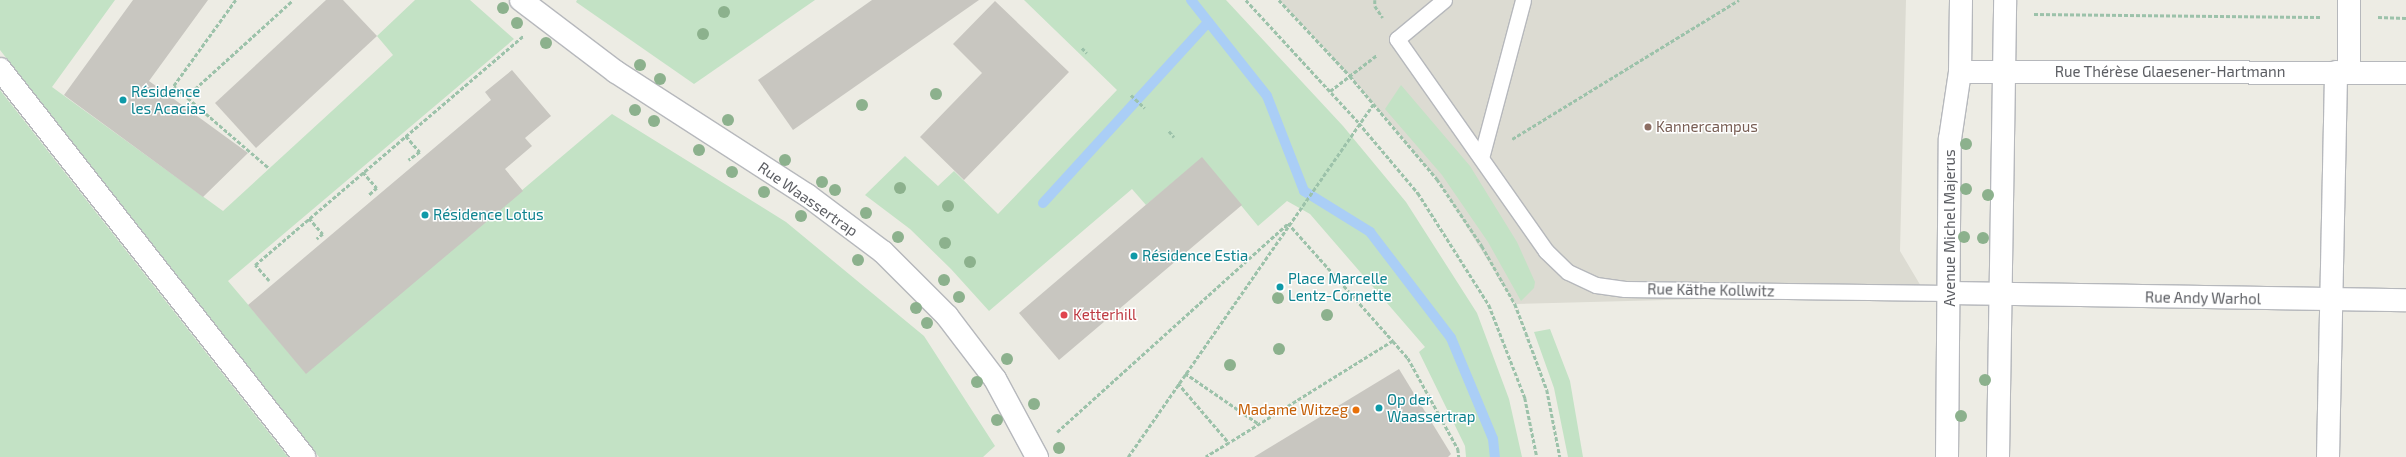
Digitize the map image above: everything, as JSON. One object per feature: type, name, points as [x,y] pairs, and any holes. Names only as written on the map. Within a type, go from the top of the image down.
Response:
[{"type":"street","name":"Rue Waassertrap","points":[[521,0],[543,19],[616,72],[807,195],[883,252],[947,316],[994,379],[1034,455]]},
{"type":"street","name":"Avenue Michel Majerus","points":[[1947,457],[1950,139],[1960,72],[1961,0]]},
{"type":"street","points":[[1998,457],[2005,7]]},
{"type":"street","points":[[2328,457],[2332,299],[2343,72],[2349,9]]},
{"type":"street","points":[[0,70],[304,457]]},
{"type":"street","name":"Rue Thérèse Glaesener-Hartmann","points":[[1960,72],[2406,73]]},
{"type":"street","name":"Rue Käthe Kollwitz","points":[[1949,293],[2000,295]]},
{"type":"street","name":"Rue Andy Warhol","points":[[2000,295],[2406,300]]},
{"type":"lane","points":[[1397,38],[1444,0]]},
{"type":"lane","points":[[1482,158],[1523,0]]},
{"type":"lane","name":"Rue Käthe Kollwitz","points":[[1397,38],[1546,251],[1568,272],[1596,284],[1625,289],[1949,293]]},
{"type":"path","points":[[236,0],[174,86],[269,168]]},
{"type":"path","points":[[186,97],[293,0]]},
{"type":"path","points":[[1246,0],[1359,123],[1418,193],[1489,304],[1525,398],[1537,457]]},
{"type":"path","points":[[1279,0],[1350,76],[1437,179],[1482,246],[1515,304],[1547,390],[1560,457]]},
{"type":"path","points":[[1482,158],[1738,0]]},
{"type":"path","points":[[2005,7],[2349,9],[2406,18]]},
{"type":"path","points":[[269,281],[255,265],[543,19]]},
{"type":"path","points":[[1330,91],[1397,38]]},
{"type":"path","points":[[1082,48],[1087,53]]},
{"type":"path","points":[[1131,95],[1145,108]]},
{"type":"path","points":[[1128,457],[1288,223],[1373,104]]},
{"type":"path","points":[[1168,131],[1174,136]]},
{"type":"path","points":[[406,136],[420,152],[409,160]]},
{"type":"path","points":[[363,172],[377,188],[368,196]]},
{"type":"path","points":[[309,218],[323,234],[317,239]]},
{"type":"path","points":[[1288,223],[1408,358],[1458,449],[1459,457]]},
{"type":"path","points":[[1068,423],[1288,223]]},
{"type":"path","points":[[1206,457],[1393,341]]},
{"type":"path","points":[[1185,373],[1259,424]]},
{"type":"path","points":[[1178,383],[1229,443]]},
{"type":"shaded area","name":"Kannercampus","points":[[1279,0],[1906,0],[1900,251],[1925,293],[1515,304],[1437,179],[1350,76]]},
{"type":"green space","points":[[0,0],[115,0],[52,87],[223,211],[393,55],[377,36],[415,0],[470,0],[514,39],[228,281],[306,373],[612,114],[786,222],[924,336],[995,446],[983,457],[319,457],[0,50]]},
{"type":"green space","points":[[577,0],[815,0],[694,84],[576,2]]},
{"type":"green space","points":[[1024,0],[1226,0],[1343,126],[1406,202],[1477,313],[1509,399],[1522,457],[1466,457],[1465,446],[1419,352],[1425,347],[1310,214],[1287,201],[1258,226],[1202,158],[1146,205],[1132,189],[989,311],[951,269],[910,229],[865,195],[905,156],[938,186],[954,171],[998,214],[1117,90]]},
{"type":"green space","points":[[1401,85],[1470,166],[1517,242],[1535,282],[1534,288],[1521,301],[1488,242],[1442,175],[1385,109]]},
{"type":"green space","points":[[0,90],[288,457],[0,457]]},
{"type":"green space","points":[[1550,329],[1570,381],[1583,457],[1568,457],[1554,388],[1534,332]]},
{"type":"building","name":"Résidence les Acacias","points":[[133,0],[208,0],[149,81],[248,153],[203,197],[64,95]]},
{"type":"building","points":[[326,0],[343,0],[377,36],[256,148],[215,103]]},
{"type":"building","points":[[872,0],[979,0],[793,130],[758,80]]},
{"type":"building","points":[[995,1],[1069,72],[964,180],[920,137],[982,73],[953,44]]},
{"type":"building","name":"Résidence Lotus","points":[[512,70],[551,116],[525,138],[532,146],[505,169],[523,191],[306,374],[248,305],[491,100],[485,92]]},
{"type":"building","name":"Résidence Estia","points":[[1202,157],[1242,205],[1059,360],[1019,313]]},
{"type":"building","name":"Op der Waassertrap","points":[[1399,369],[1451,454],[1448,457],[1254,457]]},
{"type":"waterway","points":[[1191,0],[1267,96],[1304,191],[1370,232],[1451,338],[1493,439],[1495,457]]},
{"type":"waterway","points":[[1043,203],[1208,22]]},
{"type":"place","name":"Résidence les Acacias","points":[[123,100]]},
{"type":"place","name":"Kannercampus","points":[[1648,127]]},
{"type":"place","name":"Résidence Lotus","points":[[425,215]]},
{"type":"place","name":"Résidence Estia","points":[[1134,256]]},
{"type":"place","name":"Place Marcelle Lentz-Cornette","points":[[1280,287]]},
{"type":"place","name":"Ketterhill","points":[[1064,315]]},
{"type":"place","name":"Op der Waassertrap","points":[[1379,408]]},
{"type":"place","name":"Madame Witzeg","points":[[1356,410]]}]
